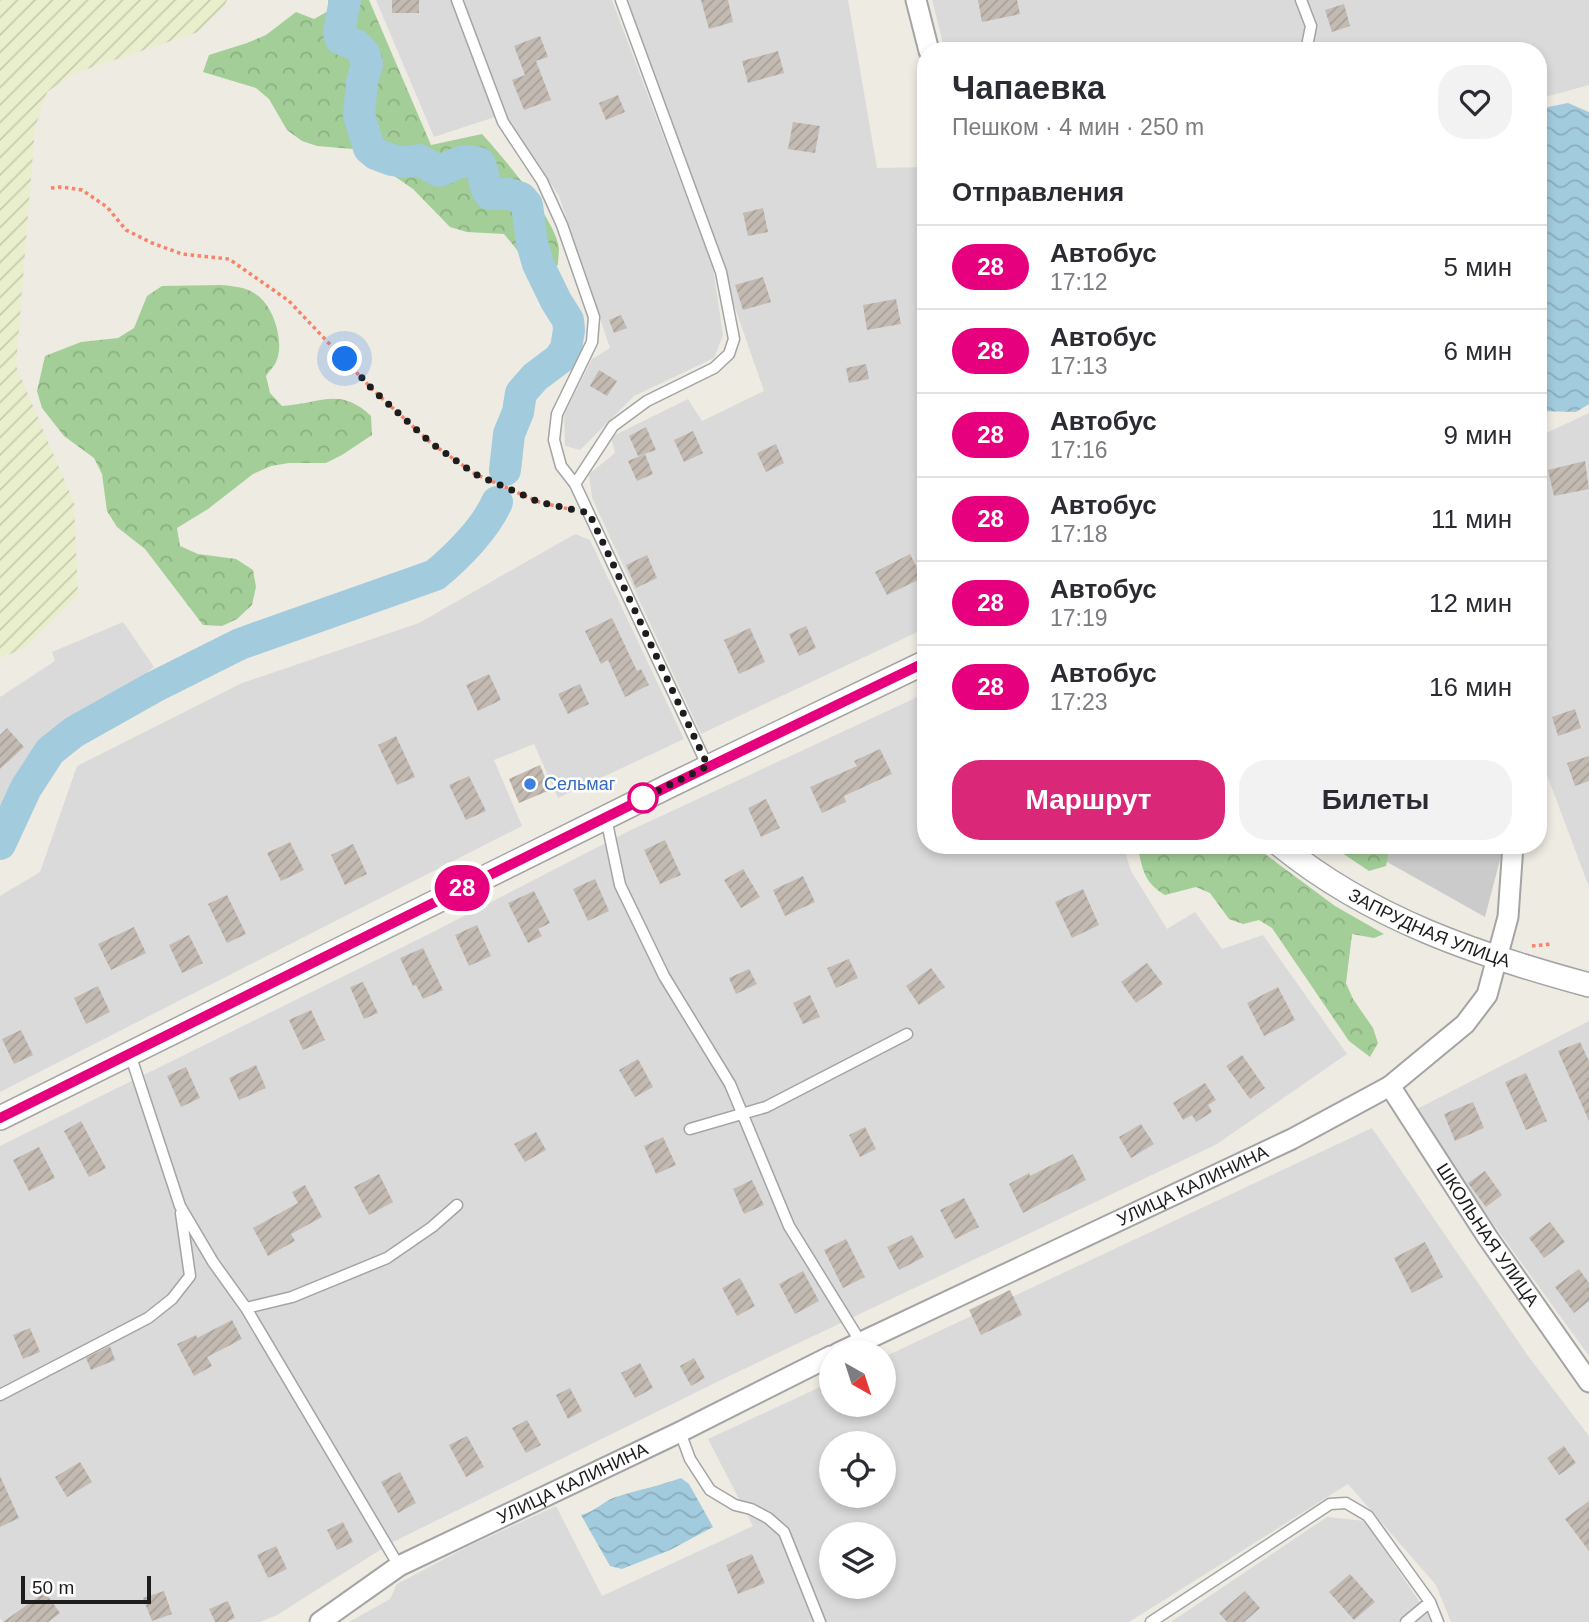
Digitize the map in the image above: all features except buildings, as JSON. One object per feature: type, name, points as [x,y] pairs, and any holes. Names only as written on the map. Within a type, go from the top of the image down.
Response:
[{"type":"street","points":[[916,0],[927,42]]},
{"type":"street","points":[[0,1118],[708,766],[917,666]]},
{"type":"street","name":"ЗАПРУДНАЯ УЛИЦА","points":[[1293,854],[1342,888],[1396,919],[1497,959],[1589,985]]},
{"type":"street","name":"УЛИЦА КАЛИНИНА","points":[[862,1340],[1280,1144],[1390,1086],[1465,1024],[1487,995],[1508,917],[1512,854]]},
{"type":"street","name":"ШКОЛЬНАЯ УЛИЦА","points":[[1390,1086],[1488,1238],[1589,1382]]},
{"type":"street","name":"УЛИЦА КАЛИНИНА","points":[[320,1622],[399,1566],[680,1432],[819,1362]]},
{"type":"lane","points":[[457,0],[503,122],[542,181],[562,225],[594,317],[592,342],[556,414],[554,440],[561,466],[575,484],[708,766]]},
{"type":"lane","points":[[575,484],[613,426],[648,401],[714,368],[729,354],[734,339],[721,272],[621,0]]},
{"type":"lane","points":[[1301,0],[1311,26],[1308,42]]},
{"type":"lane","points":[[606,817],[620,886],[664,976],[730,1084],[789,1226],[859,1340]]},
{"type":"lane","points":[[690,1129],[766,1107],[907,1034]]},
{"type":"lane","points":[[0,1395],[148,1318],[172,1299],[190,1276],[180,1206],[130,1053]]},
{"type":"lane","points":[[246,1308],[292,1297],[387,1258],[432,1227],[457,1205]]},
{"type":"lane","points":[[180,1206],[213,1262],[246,1308],[399,1566]]},
{"type":"lane","points":[[680,1432],[690,1459],[710,1490],[735,1505],[751,1509],[768,1518],[784,1532],[820,1622]]},
{"type":"lane","points":[[1151,1622],[1330,1504],[1346,1503],[1368,1516],[1430,1602],[1438,1622]]},
{"type":"lane","points":[[1406,1622],[1430,1602]]},
{"type":"path","points":[[51,188],[82,190],[107,207],[126,230],[152,243],[182,254],[229,259],[289,301],[373,390],[431,443],[475,474],[539,502],[589,513]]},
{"type":"path","points":[[1532,946],[1551,944]]},
{"type":"shaded area","points":[[376,0],[612,0],[713,268],[723,335],[714,358],[634,396],[580,450],[565,446],[564,415],[592,359],[610,348],[559,196],[504,114],[434,137]]},
{"type":"shaded area","points":[[628,0],[848,0],[877,168],[917,167],[917,632],[701,734],[592,498],[589,474],[615,453],[611,437],[688,399],[702,421],[764,391]]},
{"type":"shaded area","points":[[932,0],[1589,0],[1589,85],[1547,97],[1547,42],[943,42]]},
{"type":"shaded area","points":[[1589,413],[1589,887],[1547,775],[1547,433]]},
{"type":"shaded area","points":[[575,534],[590,540],[684,739],[558,798],[534,744],[494,760],[522,826],[0,1092],[0,896],[40,872],[77,766],[242,683],[419,623]]},
{"type":"shaded area","points":[[123,622],[154,667],[120,694],[40,744],[20,775],[0,819],[0,697],[55,661],[52,652]]},
{"type":"shaded area","points":[[917,697],[917,854],[1126,854],[1131,871],[1167,929],[1195,912],[1222,949],[1263,935],[1347,1054],[1217,1144],[721,1380],[391,1543],[277,1615],[260,1622],[3,1622],[0,1618],[0,1146],[431,933],[631,830]]},
{"type":"shaded area","points":[[1373,854],[1501,854],[1485,917]]},
{"type":"shaded area","points":[[1589,1021],[1589,1356],[1445,1157],[1415,1110]]},
{"type":"shaded area","points":[[1372,1128],[1528,1356],[1589,1436],[1589,1622],[1451,1622],[1436,1585],[1348,1484],[1129,1622],[349,1622],[390,1599],[397,1584],[469,1546],[556,1506],[602,1596],[753,1526],[708,1439],[819,1388],[819,1418],[896,1418],[896,1351]]},
{"type":"shaded area","points":[[1327,1517],[1365,1521],[1433,1622],[1171,1622]]},
{"type":"green space","points":[[0,0],[227,0],[198,32],[75,73],[47,92],[35,128],[16,366],[74,503],[78,595],[25,648],[0,658]]},
{"type":"green space","points":[[328,0],[369,0],[431,145],[482,134],[527,188],[548,221],[559,248],[558,265],[541,271],[527,262],[504,234],[467,232],[450,227],[413,189],[384,169],[372,156],[353,149],[317,146],[302,141],[287,130],[269,99],[256,88],[203,72],[209,55],[266,35],[296,12],[314,19],[330,10]]},
{"type":"green space","points":[[220,285],[253,292],[273,316],[278,336],[278,354],[275,364],[266,376],[270,393],[282,406],[329,399],[349,402],[371,416],[372,435],[326,463],[289,463],[271,466],[253,474],[208,509],[177,528],[180,546],[198,554],[236,559],[253,570],[256,587],[252,605],[237,619],[222,626],[203,625],[145,549],[117,527],[107,511],[102,474],[94,458],[64,436],[42,408],[37,391],[45,356],[81,342],[118,338],[134,328],[147,296],[162,286]]},
{"type":"green space","points":[[1139,854],[1265,854],[1335,906],[1384,934],[1374,938],[1352,934],[1346,983],[1353,999],[1373,1028],[1378,1043],[1370,1057],[1349,1041],[1272,928],[1259,920],[1243,924],[1229,919],[1210,893],[1196,887],[1165,895],[1152,885]]},
{"type":"green space","points":[[1344,854],[1388,854],[1386,866],[1369,871]]},
{"type":"water","points":[[1568,103],[1589,112],[1589,404],[1576,412],[1547,411],[1547,107]]},
{"type":"water","points":[[681,1478],[689,1484],[713,1527],[670,1550],[622,1569],[610,1566],[581,1515],[616,1497]]},
{"type":"waterway","points":[[345,0],[339,32],[341,39],[356,45],[364,53],[367,64],[362,82],[359,115],[369,148],[392,160],[419,160],[439,171],[462,162],[479,163],[490,194],[509,194],[521,198],[527,205],[538,264],[568,320],[566,349],[559,359],[535,377],[521,393],[518,412],[509,434],[505,470]]},
{"type":"waterway","points":[[0,844],[26,788],[50,751],[74,732],[154,687],[240,644],[435,575],[470,541],[486,522],[497,502]]},
{"type":"bus line","name":"28","points":[[0,1118],[671,785],[917,666]]},
{"type":"place","name":"Сельмаг","points":[[530,784]]},
{"type":"route","points":[[345,359],[373,390],[431,443],[475,474],[539,502],[589,513],[708,766],[643,798]]}]
